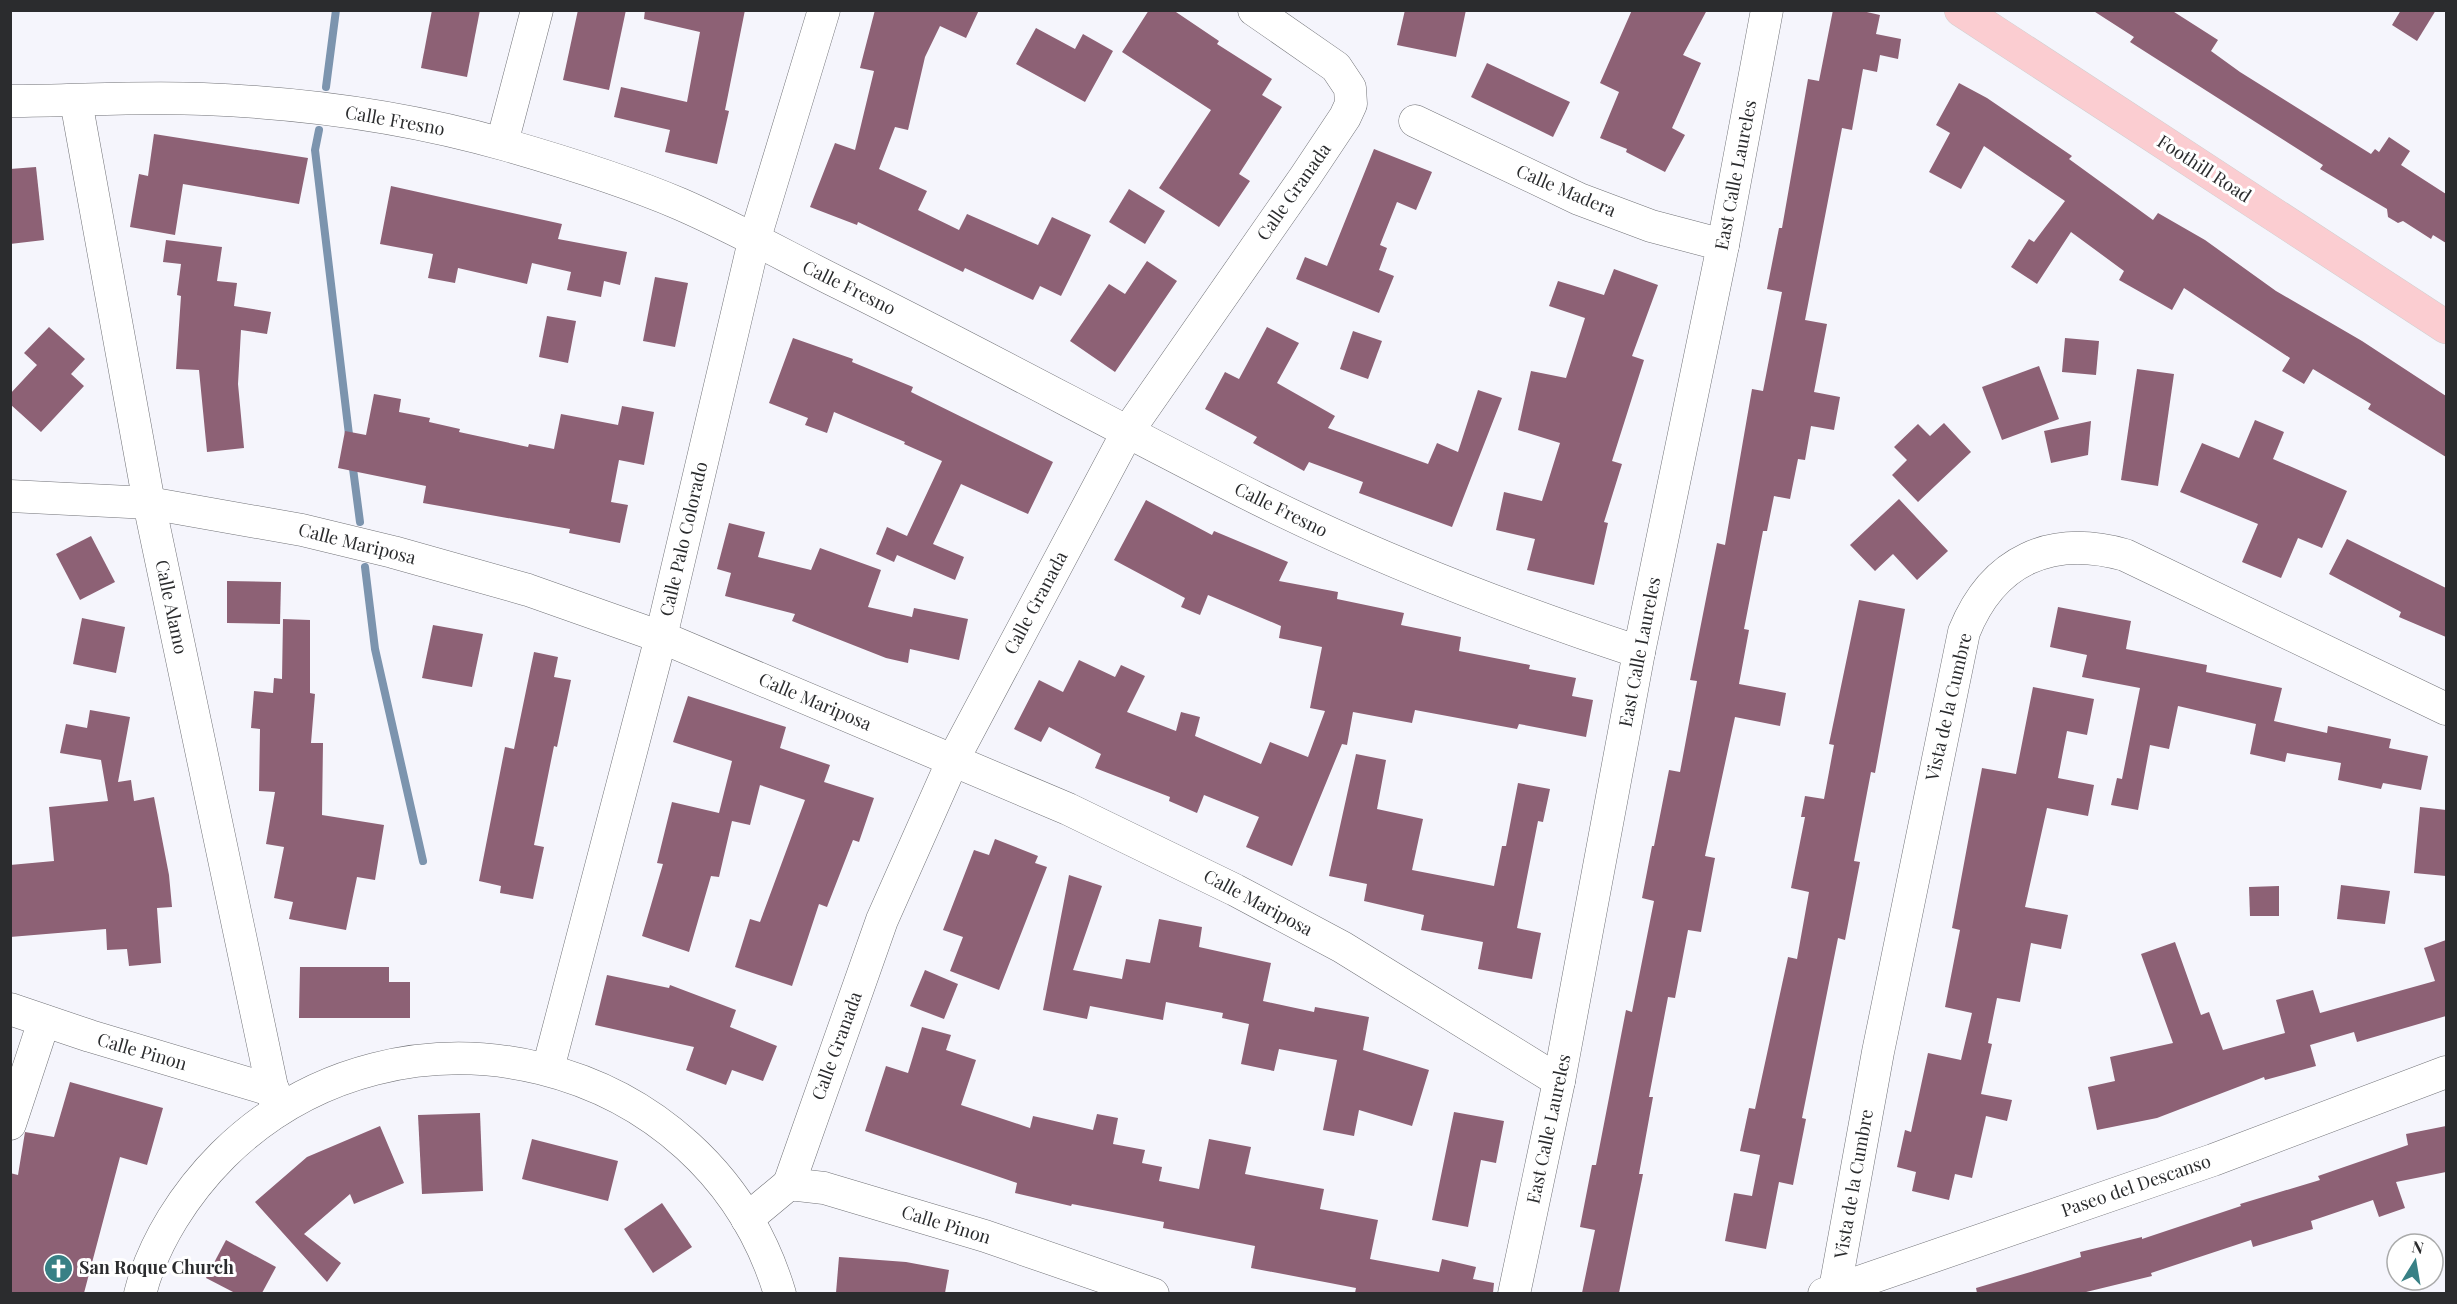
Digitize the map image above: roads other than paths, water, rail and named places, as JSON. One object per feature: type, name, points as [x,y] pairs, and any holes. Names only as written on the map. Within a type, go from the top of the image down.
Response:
[{"type":"main road","name":"Foothill Road","points":[[1961,10],[2446,327]]},
{"type":"street","points":[[502,143],[537,10]]},
{"type":"street","name":"Calle Palo Colorado","points":[[548,1069],[661,637],[754,241],[824,10]]},
{"type":"street","name":"Calle Granada","points":[[789,1184],[882,920],[953,760],[1128,431],[1345,117],[1351,104],[1350,88],[1336,67],[1254,10]]},
{"type":"street","name":"East Calle Laureles","points":[[1514,1293],[1559,1081],[1639,652],[1723,245],[1767,10]]},
{"type":"street","name":"Calle Fresno","points":[[10,101],[202,99],[314,107],[411,122],[502,143],[592,171],[679,204],[961,343],[1314,526],[1419,573],[1538,619],[1639,652]]},
{"type":"street","name":"Calle Alamo","points":[[76,101],[149,503],[275,1101]]},
{"type":"street","name":"Calle Madera","points":[[1415,121],[1579,199],[1651,226],[1723,245]]},
{"type":"street","name":"Calle Mariposa","points":[[10,496],[149,503],[302,530],[393,552],[528,590],[661,637],[1124,835],[1245,895],[1342,947],[1559,1081]]},
{"type":"street","name":"Vista de la Cumbre","points":[[1830,1292],[1964,632],[1974,609],[1988,588],[2006,571],[2028,558],[2052,549],[2076,546],[2101,548],[2125,555],[2446,709]]},
{"type":"street","name":"Calle Pinon","points":[[10,1009],[275,1101]]},
{"type":"street","points":[[10,1124],[44,1021]]},
{"type":"street","points":[[140,1293],[158,1245],[181,1206],[208,1170],[275,1101],[312,1092],[349,1076],[388,1065],[428,1059],[468,1057],[509,1061],[548,1069],[608,1092],[662,1125],[695,1152],[723,1184],[747,1219],[763,1248],[780,1293]]},
{"type":"street","name":"Paseo del Descanso","points":[[1830,1292],[2213,1160],[2446,1072]]},
{"type":"street","points":[[747,1219],[789,1184]]},
{"type":"street","name":"Calle Pinon","points":[[789,1184],[825,1188],[985,1236],[1152,1293]]},
{"type":"waterway","points":[[326,87],[336,10]]},
{"type":"waterway","points":[[319,130],[315,150],[350,443]]},
{"type":"waterway","points":[[352,461],[360,522]]},
{"type":"waterway","points":[[365,567],[375,649],[423,861]]},
{"type":"place","name":"San Roque Church","points":[[58,1268]]}]
